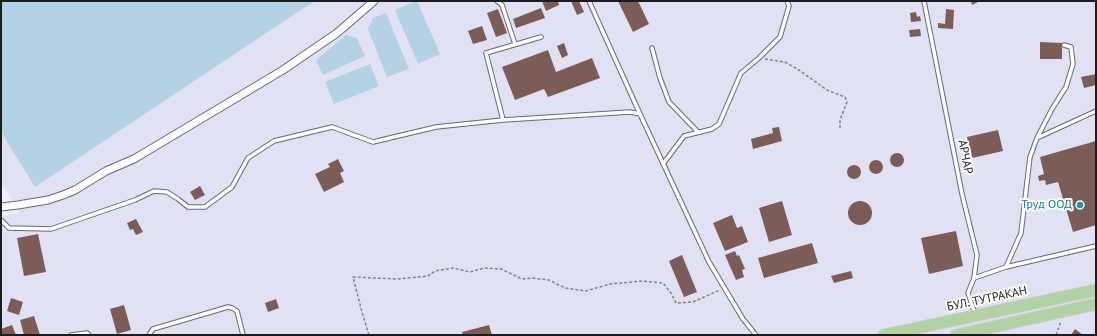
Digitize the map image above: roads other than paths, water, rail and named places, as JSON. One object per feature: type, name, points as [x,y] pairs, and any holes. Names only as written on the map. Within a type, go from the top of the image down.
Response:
[{"type":"main road","name":"БУЛ. ТУТРАКАН","points":[[884,335],[907,332],[975,315],[1096,290]]},
{"type":"main road","points":[[956,335],[978,333],[1096,304]]},
{"type":"street","points":[[1,206],[48,200],[63,195],[75,190],[106,170],[134,158],[283,70],[337,32],[374,1]]},
{"type":"lane","points":[[497,1],[502,5],[516,44]]},
{"type":"lane","points":[[589,1],[709,262],[723,288],[743,319],[756,335]]},
{"type":"lane","points":[[663,164],[684,136],[712,129],[719,124],[741,72],[759,58],[780,37],[789,6],[787,1]]},
{"type":"lane","name":"АРЧАР","points":[[924,1],[962,194],[977,255],[974,278],[968,293],[975,315]]},
{"type":"lane","points":[[503,120],[486,53],[541,37]]},
{"type":"lane","points":[[1006,268],[1021,233],[1030,157],[1037,138],[1052,109],[1066,87],[1073,64],[1071,47],[1064,45]]},
{"type":"lane","points":[[652,48],[660,78],[669,102],[698,132]]},
{"type":"lane","points":[[1037,138],[1096,111]]},
{"type":"lane","points":[[1,220],[9,228],[51,229],[135,200],[154,191],[167,192],[188,207],[205,207],[232,187],[248,158],[274,141],[332,127],[373,142],[436,127],[503,120],[630,112],[640,114]]},
{"type":"lane","points":[[974,278],[1006,268],[1096,246]]},
{"type":"lane","points":[[150,335],[153,330],[228,307],[237,310],[244,335]]},
{"type":"lane","points":[[71,335],[87,333],[89,335]]},
{"type":"place","name":"Труд ООД","points":[[1080,205]]}]
